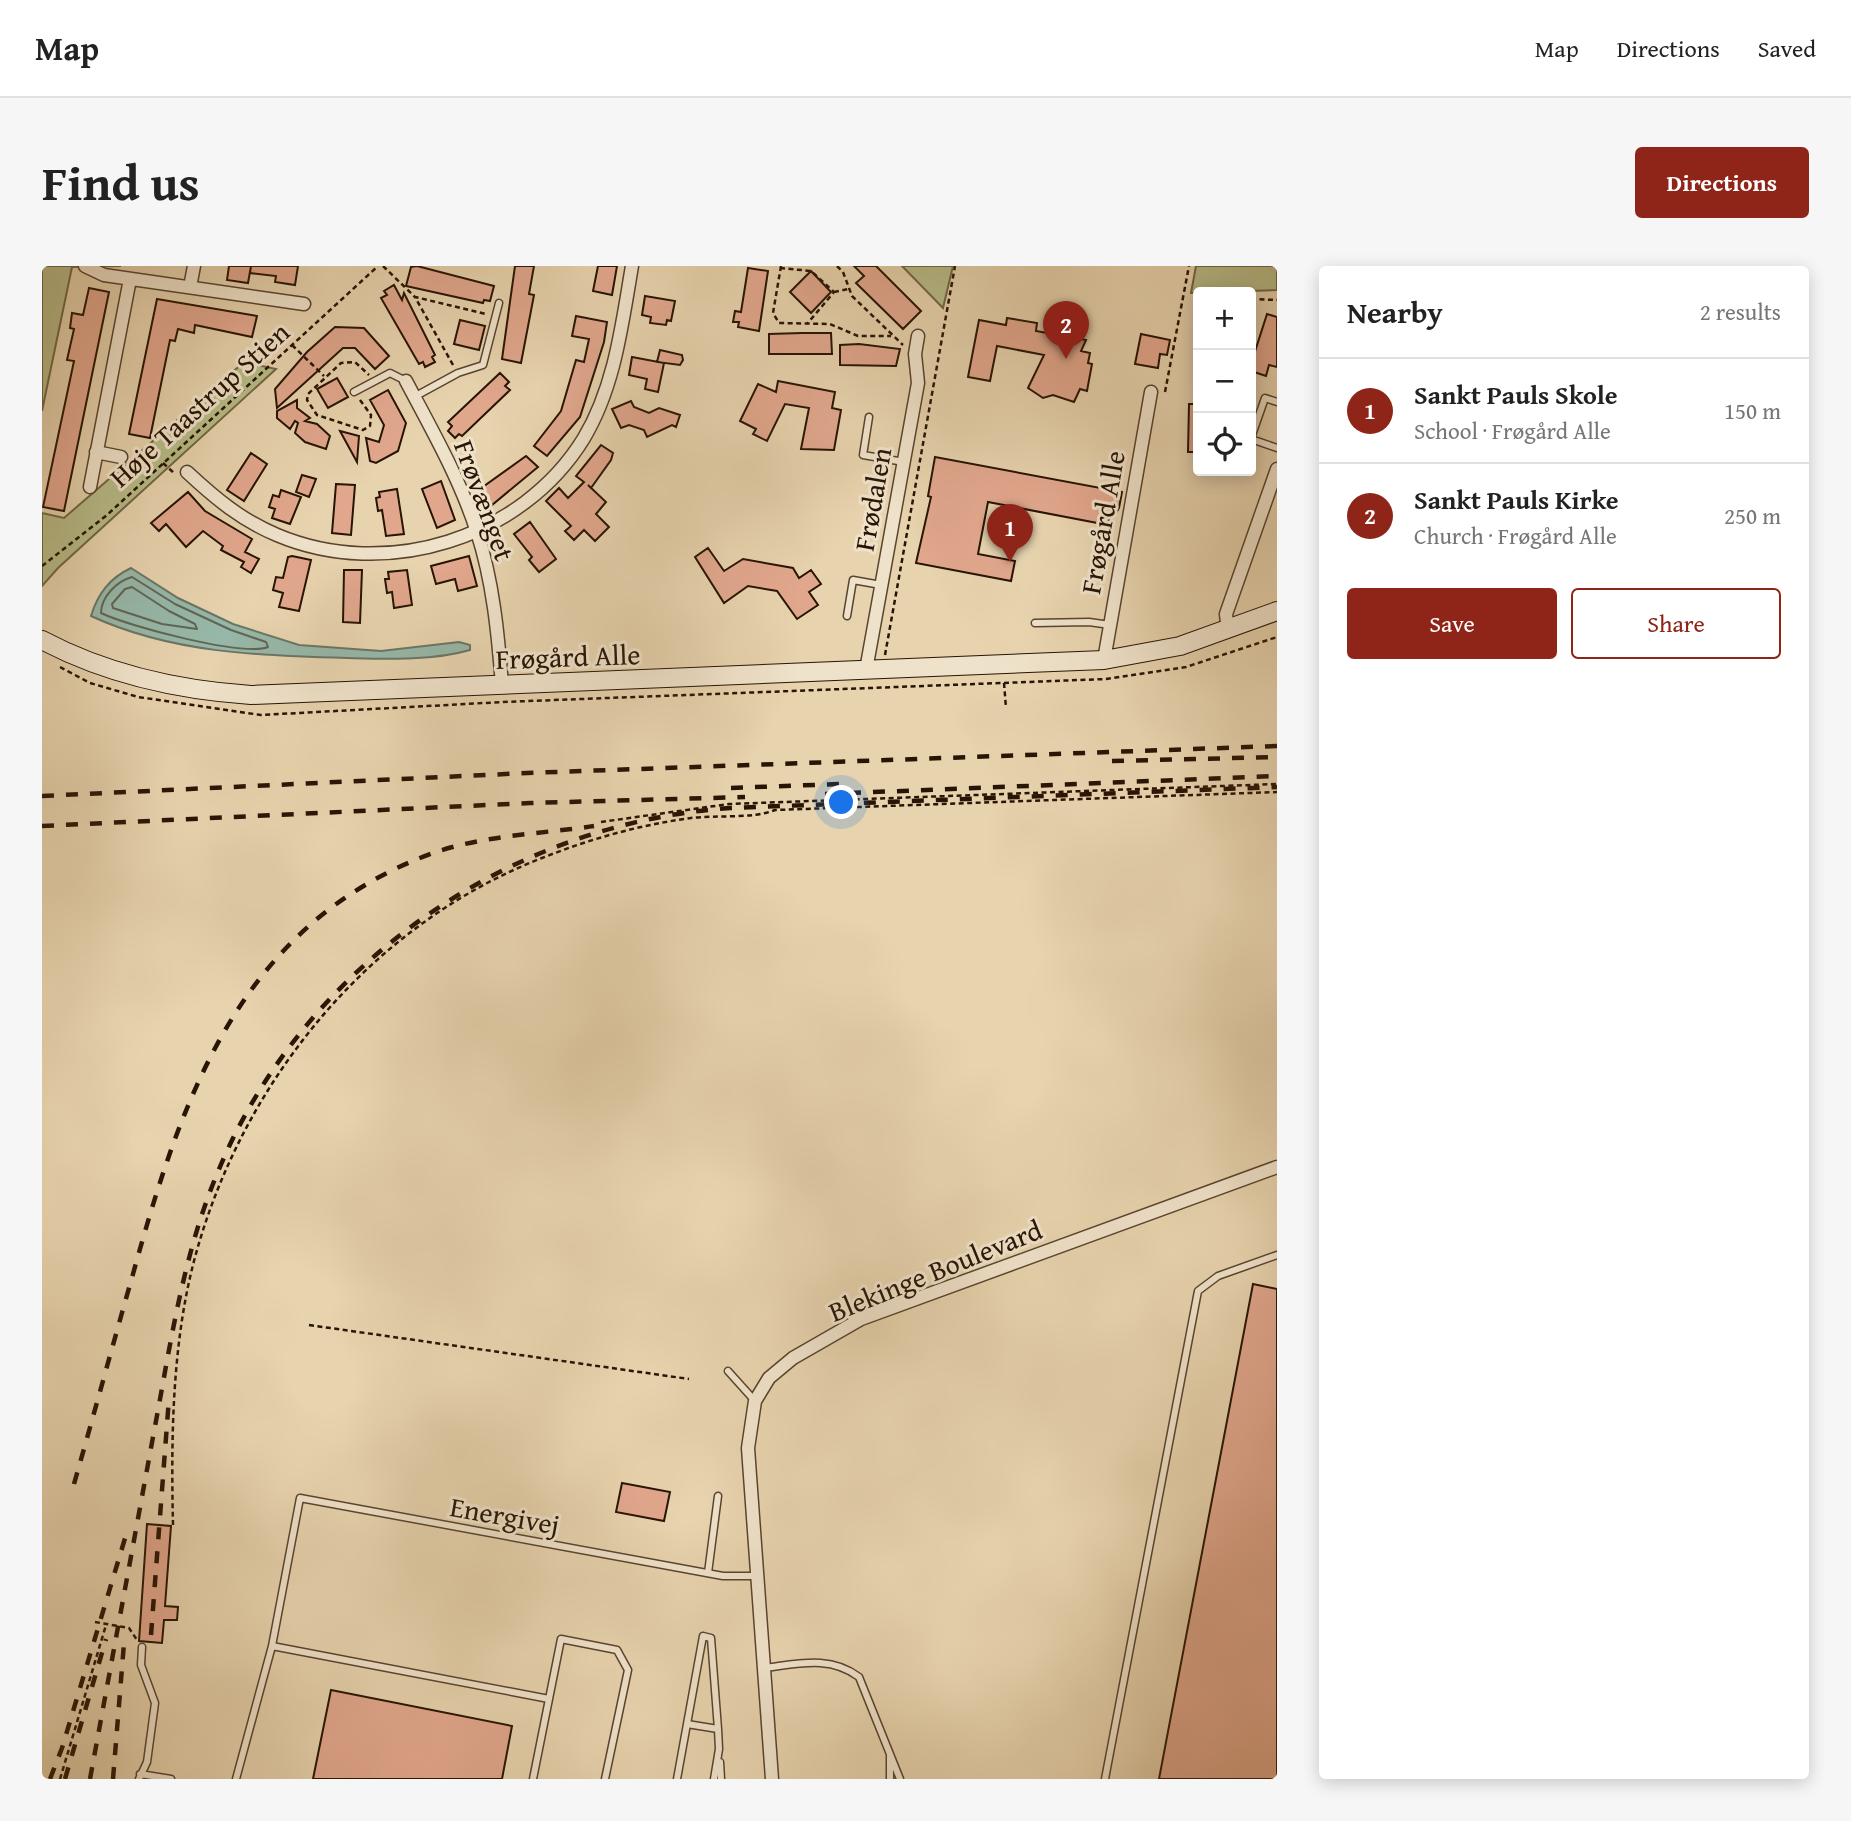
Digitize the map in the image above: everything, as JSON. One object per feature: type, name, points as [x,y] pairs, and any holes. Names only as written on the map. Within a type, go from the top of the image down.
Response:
[{"type":"street","points":[[85,266],[104,275],[304,304]]},
{"type":"street","points":[[190,287],[194,266]]},
{"type":"street","points":[[187,472],[237,515],[279,537],[335,551],[384,553],[430,548],[477,532],[528,501],[560,471],[584,438],[601,403],[614,364],[632,266]]},
{"type":"street","points":[[90,487],[130,279]]},
{"type":"street","name":"Frødalen","points":[[877,676],[881,585],[918,383],[915,354],[918,336]]},
{"type":"street","name":"Frøvænget","points":[[406,381],[458,484],[477,532],[498,634],[502,685]]},
{"type":"street","name":"Frøgård Alle","points":[[1104,660],[1151,392]]},
{"type":"street","points":[[96,452],[121,457]]},
{"type":"street","points":[[1228,631],[1226,614],[1277,469]]},
{"type":"street","name":"Frøgård Alle","points":[[42,639],[103,666],[158,683],[251,695],[502,685],[877,676],[1104,660],[1172,649],[1228,631],[1277,611]]},
{"type":"street","name":"Blekinge Boulevard","points":[[772,1779],[748,1448],[755,1401],[769,1378],[793,1358],[861,1319],[1277,1167]]},
{"type":"lane","points":[[414,397],[458,373],[483,365],[499,303]]},
{"type":"lane","points":[[354,392],[390,373],[406,381]]},
{"type":"lane","points":[[1256,424],[1265,398],[1277,402]]},
{"type":"lane","points":[[869,417],[863,455],[904,461]]},
{"type":"lane","points":[[1256,441],[1277,448]]},
{"type":"lane","points":[[848,616],[853,580],[881,585]]},
{"type":"lane","points":[[1035,622],[1089,622],[1110,625]]},
{"type":"lane","points":[[1105,1779],[1198,1291],[1218,1276],[1277,1255]]},
{"type":"lane","points":[[728,1371],[755,1401]]},
{"type":"lane","points":[[708,1573],[718,1496]]},
{"type":"lane","name":"Energivej","points":[[272,1646],[300,1498],[708,1573],[757,1576]]},
{"type":"lane","points":[[677,1779],[703,1636],[711,1637],[721,1779]]},
{"type":"lane","points":[[533,1779],[561,1639],[617,1650],[628,1670],[605,1779]]},
{"type":"lane","points":[[236,1779],[272,1646],[549,1699]]},
{"type":"lane","points":[[142,1647],[141,1665],[155,1703],[147,1762],[141,1777],[171,1779]]},
{"type":"lane","points":[[764,1668],[825,1661],[847,1668],[859,1676],[900,1779]]},
{"type":"lane","points":[[687,1724],[718,1729]]},
{"type":"lane","points":[[714,1779],[719,1749]]},
{"type":"lane","points":[[890,1751],[890,1779]]},
{"type":"path","points":[[381,266],[415,297],[458,373]]},
{"type":"path","name":"Høje Taastrup Stien","points":[[42,566],[151,475],[381,266]]},
{"type":"path","points":[[834,292],[811,271],[780,267],[773,313],[779,323],[830,324],[858,336],[891,336],[852,296],[843,272],[837,266]]},
{"type":"path","points":[[877,676],[955,266]]},
{"type":"path","points":[[1151,392],[1164,395],[1189,266]]},
{"type":"path","points":[[807,324],[834,292],[849,289]]},
{"type":"path","points":[[415,297],[496,317]]},
{"type":"path","points":[[1256,299],[1277,300]]},
{"type":"path","points":[[292,345],[324,376]]},
{"type":"path","points":[[354,392],[371,415],[370,426],[363,430],[317,415],[308,406],[308,394],[324,376],[347,361],[355,362],[375,381]]},
{"type":"path","points":[[121,457],[139,462],[151,475]]},
{"type":"path","points":[[1004,682],[1006,708]]},
{"type":"path","points":[[601,822],[729,804],[1277,784]]},
{"type":"path","points":[[173,1525],[173,1452],[186,1303],[206,1219],[236,1143],[266,1091],[320,1019],[381,957],[451,905],[515,870],[572,847],[615,833],[692,818],[775,810],[1277,792]]},
{"type":"path","points":[[309,1325],[690,1378]]},
{"type":"path","points":[[95,1622],[130,1628],[142,1647]]},
{"type":"path","points":[[60,1779],[106,1625]]},
{"type":"green space","points":[[42,266],[121,266],[72,267],[42,411]]},
{"type":"green space","points":[[902,266],[953,266],[943,308]]},
{"type":"green space","points":[[1196,266],[1277,266],[1277,290],[1256,291],[1256,287],[1193,287],[1191,293]]},
{"type":"green space","points":[[244,362],[276,369],[58,568],[42,586],[42,513],[64,518]]},
{"type":"water","points":[[131,568],[178,598],[233,624],[299,645],[381,651],[459,642],[470,645],[470,650],[409,658],[314,657],[249,654],[153,638],[91,616],[106,587],[117,576]]},
{"type":"building","points":[[229,266],[251,266],[248,283],[227,280]]},
{"type":"building","points":[[251,266],[298,266],[295,285],[275,282],[276,276],[250,273]]},
{"type":"building","points":[[417,266],[494,286],[490,301],[484,300],[483,303],[406,286],[411,267]]},
{"type":"building","points":[[515,266],[534,266],[529,294],[534,295],[521,363],[502,359]]},
{"type":"building","points":[[598,266],[617,266],[612,295],[593,291]]},
{"type":"building","points":[[854,266],[876,266],[921,311],[903,329],[856,283],[864,276]]},
{"type":"building","points":[[748,268],[768,271],[759,331],[738,327],[739,322],[733,322],[735,311],[741,312]]},
{"type":"building","points":[[811,271],[831,292],[811,313],[790,292]]},
{"type":"building","points":[[394,285],[402,300],[404,293],[435,355],[432,357],[435,362],[425,367],[423,362],[419,364],[381,298],[387,295],[384,291]]},
{"type":"building","points":[[89,288],[109,292],[64,511],[43,507],[74,361],[67,360],[74,329],[70,328],[72,313],[83,315]]},
{"type":"building","points":[[645,296],[675,301],[671,321],[667,320],[666,325],[650,323],[651,317],[642,315]]},
{"type":"building","points":[[157,299],[257,316],[252,337],[195,325],[194,333],[178,329],[175,341],[170,340],[150,438],[129,434]]},
{"type":"building","points":[[1267,314],[1277,317],[1277,367],[1269,365],[1266,376],[1256,373],[1256,348]]},
{"type":"building","points":[[576,316],[607,322],[604,342],[580,417],[547,456],[534,446],[561,411],[576,360],[584,362],[589,339],[572,336]]},
{"type":"building","points":[[1007,318],[1037,323],[1036,331],[1086,340],[1081,351],[1090,353],[1088,363],[1092,364],[1087,391],[1080,389],[1074,402],[1053,395],[1043,398],[1028,388],[1044,355],[997,346],[990,381],[968,377],[979,320],[1006,325]]},
{"type":"building","points":[[460,320],[485,326],[479,350],[454,344]]},
{"type":"building","points":[[335,327],[364,328],[389,356],[375,369],[355,348],[343,348],[277,408],[275,389],[307,352]]},
{"type":"building","points":[[831,333],[832,354],[769,354],[769,334]]},
{"type":"building","points":[[1141,334],[1170,340],[1167,355],[1160,354],[1158,368],[1135,364]]},
{"type":"building","points":[[859,344],[900,349],[896,366],[840,365],[840,345]]},
{"type":"building","points":[[660,350],[682,355],[683,360],[680,365],[657,362]]},
{"type":"building","points":[[632,357],[664,363],[658,392],[645,389],[647,379],[629,375]]},
{"type":"building","points":[[500,373],[509,382],[505,386],[510,390],[462,436],[459,434],[455,438],[448,431],[452,426],[448,422]]},
{"type":"building","points":[[337,378],[348,397],[328,408],[317,389]]},
{"type":"building","points":[[778,381],[835,392],[832,408],[841,410],[834,450],[801,449],[809,408],[785,404],[767,441],[753,434],[756,429],[740,421],[758,384],[776,392]]},
{"type":"building","points":[[388,390],[406,423],[398,451],[376,463],[370,461],[366,438],[379,442],[384,425],[370,400]]},
{"type":"building","points":[[297,400],[297,408],[310,418],[305,421],[317,424],[330,436],[326,449],[305,442],[295,433],[298,423],[295,421],[290,429],[277,418],[277,411]]},
{"type":"building","points":[[631,401],[634,407],[649,413],[659,408],[680,415],[676,427],[672,425],[647,437],[644,430],[629,425],[621,428],[612,409]]},
{"type":"building","points":[[1189,404],[1193,404],[1193,452],[1188,452]]},
{"type":"building","points":[[340,431],[359,436],[357,462]]},
{"type":"building","points":[[601,445],[613,453],[591,488],[606,502],[596,514],[609,527],[595,541],[584,530],[574,540],[565,531],[571,526],[546,501],[559,488],[568,498],[584,482],[576,476]]},
{"type":"building","points":[[251,453],[267,464],[244,501],[227,490]]},
{"type":"building","points":[[526,456],[538,467],[492,505],[480,489]]},
{"type":"building","points":[[935,457],[1122,492],[1119,508],[1115,515],[1110,514],[1108,525],[988,502],[978,554],[1015,561],[1011,581],[916,563],[931,497],[928,496]]},
{"type":"building","points":[[302,475],[316,479],[309,497],[296,492]]},
{"type":"building","points":[[441,481],[455,520],[437,528],[422,489]]},
{"type":"building","points":[[336,484],[355,485],[351,535],[332,533]]},
{"type":"building","points":[[397,489],[404,534],[386,536],[382,510],[378,511],[376,498],[380,497],[379,492]]},
{"type":"building","points":[[281,490],[301,497],[290,524],[272,518],[275,509],[269,507],[273,495],[279,497]]},
{"type":"building","points":[[188,492],[205,511],[252,539],[245,552],[259,559],[251,573],[241,567],[244,562],[221,550],[223,546],[203,531],[186,547],[166,524],[159,531],[151,523]]},
{"type":"building","points":[[530,522],[556,559],[539,572],[529,560],[532,557],[514,534]]},
{"type":"building","points":[[708,548],[724,571],[743,559],[793,568],[799,578],[811,570],[821,584],[809,592],[818,605],[797,619],[777,591],[748,586],[724,603],[695,557]]},
{"type":"building","points":[[469,556],[477,586],[458,591],[455,579],[436,584],[431,566]]},
{"type":"building","points":[[288,557],[311,560],[299,611],[279,607],[283,593],[273,590],[276,577],[283,578]]},
{"type":"building","points":[[344,570],[362,570],[360,623],[343,622]]},
{"type":"building","points":[[407,570],[412,605],[394,608],[392,592],[387,593],[385,579],[389,579],[388,572]]},
{"type":"building","points":[[1253,1284],[1277,1289],[1277,1779],[1159,1779]]},
{"type":"building","points":[[622,1483],[670,1492],[664,1521],[616,1512]]},
{"type":"building","points":[[147,1524],[171,1526],[165,1606],[178,1607],[177,1620],[164,1620],[162,1643],[139,1641]]},
{"type":"building","points":[[331,1690],[512,1726],[502,1779],[313,1779]]},
{"type":"railway","points":[[42,796],[527,773],[1277,746]]},
{"type":"railway","points":[[1112,761],[1277,757]]},
{"type":"railway","points":[[825,794],[1277,776]]},
{"type":"railway","points":[[731,788],[839,784]]},
{"type":"railway","points":[[90,1779],[171,1337],[205,1206],[217,1174],[254,1099],[301,1032],[358,971],[422,919],[492,876],[568,842],[648,820],[730,808],[1277,787]]},
{"type":"railway","points":[[42,826],[530,803],[745,797]]},
{"type":"railway","points":[[74,1484],[152,1208],[174,1143],[199,1081],[229,1023],[267,970],[312,923],[367,884],[433,853],[493,839],[594,826]]},
{"type":"railway","points":[[151,1635],[169,1398]]},
{"type":"railway","points":[[50,1779],[62,1748],[126,1535]]},
{"type":"railway","points":[[65,1779],[106,1639]]},
{"type":"railway","points":[[113,1779],[124,1643]]},
{"type":"place","name":"Sankt Pauls Kirke","points":[[1066,359]]},
{"type":"place","name":"Sankt Pauls Skole","points":[[1010,562]]}]
